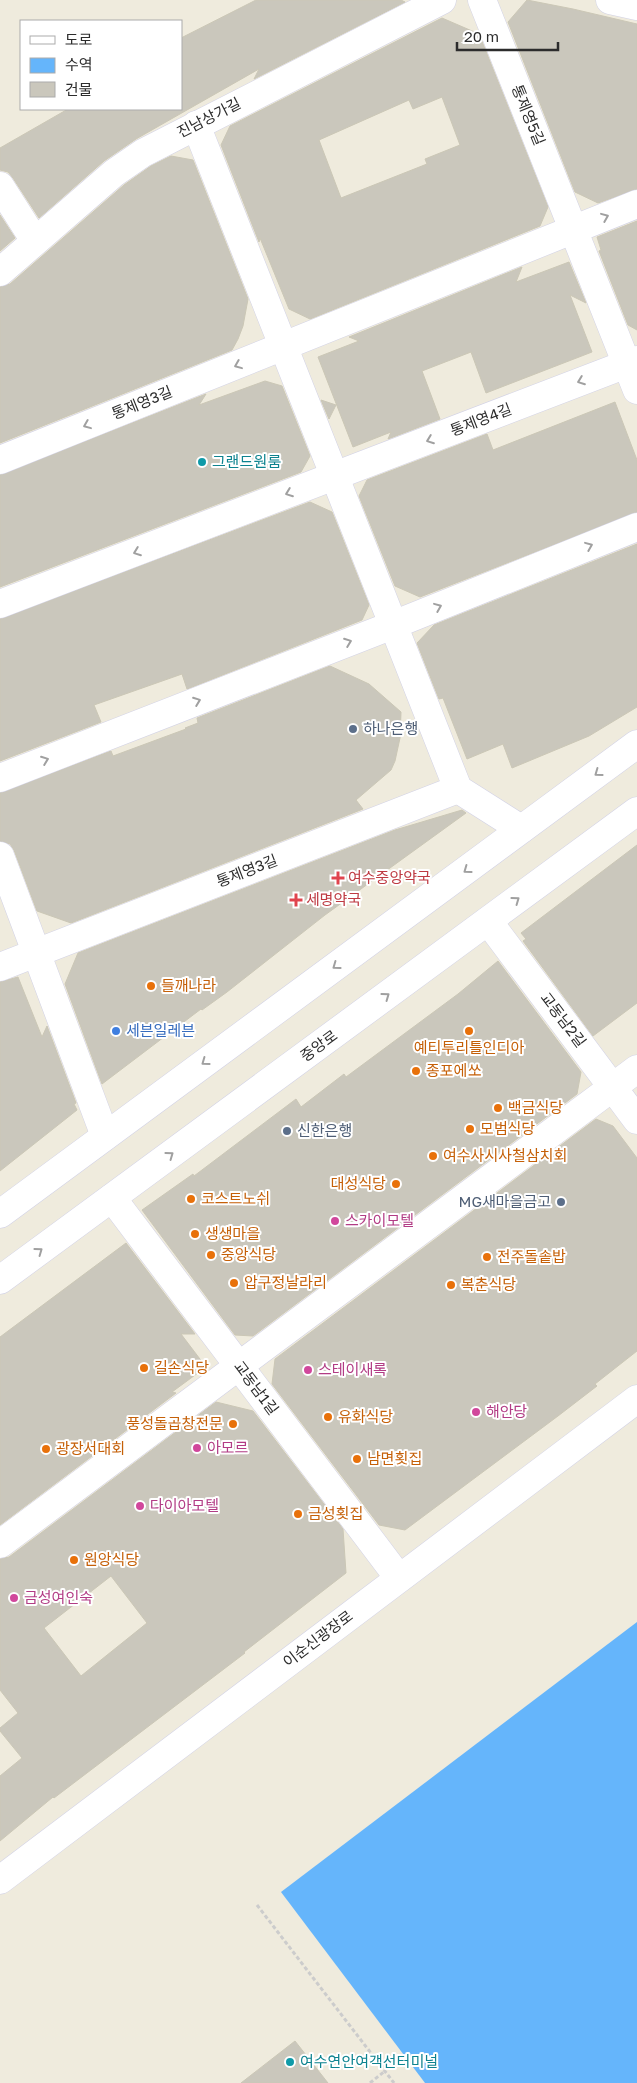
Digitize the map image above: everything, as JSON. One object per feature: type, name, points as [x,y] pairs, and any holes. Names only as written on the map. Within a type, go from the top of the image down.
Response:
[{"type":"street","name":"진남상가길","points":[[0,272],[114,174],[143,153],[442,0]]},
{"type":"street","name":"통제영5길","points":[[482,0],[573,230],[632,362],[637,390]]},
{"type":"street","points":[[610,0],[637,6]]},
{"type":"street","points":[[196,125],[458,789],[521,830]]},
{"type":"street","points":[[0,186],[35,241]]},
{"type":"street","points":[[283,347],[637,204]]},
{"type":"street","name":"통제영3길","points":[[0,460],[283,347]]},
{"type":"street","name":"통제영4길","points":[[334,476],[632,362]]},
{"type":"street","points":[[0,604],[334,476]]},
{"type":"street","points":[[0,778],[393,625],[637,527]]},
{"type":"street","points":[[0,1214],[637,744]]},
{"type":"street","name":"통제영3길","points":[[0,967],[458,789]]},
{"type":"street","name":"중앙로","points":[[0,1280],[637,811]]},
{"type":"street","points":[[0,856],[105,1136]]},
{"type":"street","name":"교동남2길","points":[[488,921],[637,1120]]},
{"type":"street","points":[[0,1544],[637,1069]]},
{"type":"street","name":"교동남1길","points":[[112,1198],[399,1578]]},
{"type":"street","name":"이순신광장로","points":[[0,1880],[637,1399]]},
{"type":"path","points":[[257,1905],[394,2083]]},
{"type":"path","points":[[370,2083],[384,2071]]},
{"type":"water","points":[[637,1622],[637,2083],[425,2083],[281,1892]]},
{"type":"building","points":[[256,0],[401,0],[405,2],[254,79],[259,69],[136,139],[104,161],[39,218],[13,178],[8,172],[0,170],[0,148],[66,110],[182,110],[182,37]]},
{"type":"building","points":[[527,0],[637,24],[637,189],[598,203],[575,192],[508,22]]},
{"type":"building","points":[[442,18],[479,34],[548,207],[540,226],[310,319],[289,309],[260,238],[259,242],[221,145],[230,126]],"holes":[[[442,97],[460,145],[425,159],[427,164],[341,198],[319,140],[409,100],[413,109]]]},
{"type":"building","points":[[171,156],[193,160],[248,299],[243,326],[232,350],[0,443],[0,287],[10,284],[124,185],[151,166]]},
{"type":"building","points":[[0,215],[15,238],[0,251]]},
{"type":"building","points":[[637,221],[637,330],[628,325],[599,251],[601,250],[597,237]]},
{"type":"building","points":[[569,262],[586,303],[570,295],[592,352],[486,393],[471,352],[422,371],[440,419],[388,439],[391,432],[353,447],[318,357],[359,341],[349,337],[522,267],[516,282]]},
{"type":"building","points":[[265,381],[282,386],[310,456],[301,472],[0,587],[0,475],[206,394],[199,405]]},
{"type":"building","points":[[321,400],[336,405],[329,419]]},
{"type":"building","points":[[615,402],[637,460],[637,512],[420,597],[395,586],[359,496],[367,480],[487,434],[493,450]]},
{"type":"building","points":[[310,502],[332,512],[369,605],[362,620],[187,689],[182,674],[94,705],[101,722],[0,761],[0,619]]},
{"type":"building","points":[[637,544],[637,707],[589,736],[512,768],[503,744],[467,759],[443,698],[439,699],[417,643],[434,625]]},
{"type":"building","points":[[330,666],[369,684],[401,712],[400,738],[395,761],[391,770],[356,800],[363,809],[71,923],[37,911],[14,850],[10,844],[0,841],[0,793],[111,751],[113,756],[186,729],[198,723],[197,718]]},
{"type":"building","points":[[462,810],[466,813],[325,915],[227,992],[201,1009],[102,1084],[65,984],[78,953],[395,830]]},
{"type":"building","points":[[637,845],[637,1003],[593,1036],[523,941],[526,939],[521,933]]},
{"type":"building","points":[[498,961],[581,1072],[577,1094],[253,1336],[235,1335],[142,1210],[193,1174],[194,1176],[296,1099],[301,1107],[344,1074],[346,1077],[458,994]]},
{"type":"building","points":[[18,977],[42,1037],[47,1026],[77,1110],[0,1171],[0,982]]},
{"type":"building","points":[[596,1119],[613,1126],[637,1158],[637,1351],[595,1384],[597,1386],[405,1530],[379,1525],[272,1384],[275,1359]]},
{"type":"building","points":[[126,1243],[195,1334],[181,1334],[206,1367],[172,1392],[176,1393],[0,1525],[0,1337]]},
{"type":"building","points":[[216,1402],[253,1411],[343,1529],[346,1573],[245,1653],[53,1797],[0,1841],[0,1776],[22,1758],[0,1731],[0,1728],[18,1713],[0,1690],[0,1559],[9,1557]],"holes":[[[111,1576],[147,1623],[81,1676],[44,1628]]]},
{"type":"building","name":"여수연안여객선터미널","points":[[295,2041],[328,2083],[241,2083]]},
{"type":"place","name":"그랜드원룸","points":[[202,462]]},
{"type":"place","name":"하나은행","points":[[353,729]]},
{"type":"place","name":"여수중앙약국","points":[[338,878]]},
{"type":"place","name":"세명약국","points":[[296,900]]},
{"type":"place","name":"들깨나라","points":[[151,986]]},
{"type":"place","name":"세븐일레븐","points":[[116,1031]]},
{"type":"place","name":"예티투리틀인디아","points":[[469,1031]]},
{"type":"place","name":"종포에쏘","points":[[416,1071]]},
{"type":"place","name":"백금식당","points":[[498,1108]]},
{"type":"place","name":"모범식당","points":[[470,1129]]},
{"type":"place","name":"신한은행","points":[[287,1131]]},
{"type":"place","name":"여수사시사철삼치회","points":[[433,1156]]},
{"type":"place","name":"대성식당","points":[[396,1184]]},
{"type":"place","name":"코스트노쉬","points":[[191,1199]]},
{"type":"place","name":"MG새마을금고","points":[[561,1202]]},
{"type":"place","name":"스카이모텔","points":[[335,1221]]},
{"type":"place","name":"생생마을","points":[[195,1234]]},
{"type":"place","name":"중앙식당","points":[[211,1255]]},
{"type":"place","name":"전주돌솥밥","points":[[487,1257]]},
{"type":"place","name":"압구정날라리","points":[[234,1283]]},
{"type":"place","name":"복춘식당","points":[[451,1285]]},
{"type":"place","name":"길손식당","points":[[144,1368]]},
{"type":"place","name":"스테이새록","points":[[308,1370]]},
{"type":"place","name":"해안당","points":[[476,1412]]},
{"type":"place","name":"유화식당","points":[[328,1417]]},
{"type":"place","name":"풍성돌곱창전문","points":[[233,1424]]},
{"type":"place","name":"아모르","points":[[197,1448]]},
{"type":"place","name":"광장서대회","points":[[46,1449]]},
{"type":"place","name":"남면횟집","points":[[357,1459]]},
{"type":"place","name":"다이아모텔","points":[[140,1506]]},
{"type":"place","name":"금성횟집","points":[[298,1514]]},
{"type":"place","name":"원앙식당","points":[[74,1560]]},
{"type":"place","name":"금성여인숙","points":[[14,1598]]},
{"type":"place","name":"여수연안여객선터미널","points":[[290,2062]]}]
